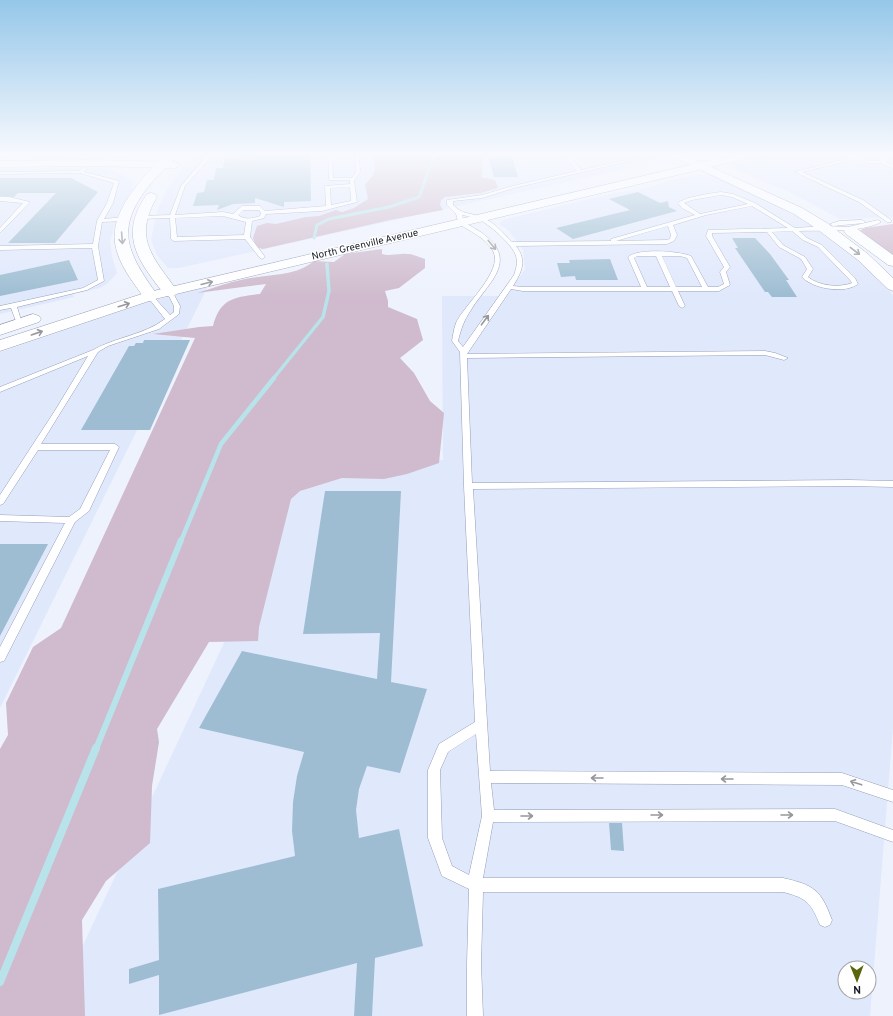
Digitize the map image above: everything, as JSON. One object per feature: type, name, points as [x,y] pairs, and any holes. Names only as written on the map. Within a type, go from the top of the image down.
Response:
[{"type":"main road","points":[[134,200],[124,219],[121,233],[125,256],[146,291]]},
{"type":"main road","points":[[149,200],[140,218],[140,240],[145,257],[165,286]]},
{"type":"main road","name":"North Greenville Avenue","points":[[0,330],[52,313],[533,200]]},
{"type":"main road","name":"North Greenville Avenue","points":[[165,286],[262,257],[460,218],[480,218],[547,200]]},
{"type":"main road","points":[[778,200],[790,206],[824,228],[863,257],[893,286]]},
{"type":"main road","points":[[798,200],[843,226],[893,262]]},
{"type":"main road","points":[[124,219],[140,218]]},
{"type":"main road","name":"North Greenville Avenue","points":[[0,346],[91,315],[146,291]]},
{"type":"lane","points":[[0,231],[27,202],[20,200]]},
{"type":"lane","points":[[0,308],[85,289],[101,282],[95,246],[100,221],[111,200]]},
{"type":"lane","points":[[178,200],[172,216],[174,239],[247,237]]},
{"type":"lane","points":[[328,200],[329,208]]},
{"type":"lane","points":[[140,218],[223,214],[236,216],[241,220],[250,221],[262,217],[264,213],[329,208],[354,202],[354,200]]},
{"type":"lane","points":[[450,200],[450,205],[460,218],[469,227],[491,243],[498,256],[498,267],[491,280],[465,312],[458,324],[455,341],[463,354],[468,486],[484,777],[488,816],[476,885],[474,964],[475,1016]]},
{"type":"lane","points":[[687,200],[681,202],[684,207],[700,216]]},
{"type":"lane","points":[[746,200],[794,230],[805,239],[820,246],[853,278],[854,284],[850,286],[822,286],[812,283],[805,277],[810,269],[802,258],[781,246],[768,230]]},
{"type":"lane","points":[[860,200],[891,220]]},
{"type":"lane","points":[[602,243],[700,216],[753,204]]},
{"type":"lane","points":[[236,216],[234,216],[242,208],[260,208],[264,213]]},
{"type":"lane","points":[[463,354],[517,275],[520,265],[519,256],[512,244],[496,229],[480,218]]},
{"type":"lane","points":[[100,221],[124,219]]},
{"type":"lane","points":[[509,287],[523,289],[719,288],[727,285],[728,282],[723,272],[727,267],[709,236],[710,231],[794,230],[891,220]]},
{"type":"lane","points":[[250,221],[247,237],[262,257]]},
{"type":"lane","points":[[824,228],[878,222]]},
{"type":"lane","points":[[512,244],[667,242],[672,240],[674,235],[670,224]]},
{"type":"lane","points":[[0,248],[95,246]]},
{"type":"lane","points":[[645,289],[631,257],[636,254],[681,254],[689,257],[706,288]]},
{"type":"lane","points":[[658,254],[682,306]]},
{"type":"lane","points":[[0,390],[95,351],[106,345],[157,328],[177,313],[177,306],[165,286]]},
{"type":"lane","points":[[146,291],[169,319]]},
{"type":"lane","points":[[13,306],[19,323]]},
{"type":"lane","points":[[0,502],[95,351]]},
{"type":"lane","points":[[463,354],[765,353],[778,355],[784,358]]},
{"type":"lane","points":[[0,658],[71,520],[84,511],[116,447],[36,447]]},
{"type":"lane","points":[[468,486],[849,483],[893,484]]},
{"type":"lane","points":[[0,518],[71,520]]},
{"type":"lane","points":[[481,725],[443,748],[434,770],[435,838],[447,871],[476,885],[783,885],[806,891],[820,904],[826,920]]},
{"type":"lane","points":[[484,777],[842,779],[893,796]]},
{"type":"lane","points":[[488,816],[835,814],[893,836]]},
{"type":"shaded area","points":[[0,200],[126,200],[119,213],[110,240],[112,256],[117,273],[108,283],[100,288],[73,294],[74,297],[0,314]]},
{"type":"shaded area","points":[[162,200],[484,200],[179,268],[168,268],[157,255],[151,240],[157,211]]},
{"type":"shaded area","points":[[366,200],[441,200],[440,205],[443,210],[390,220],[263,249],[256,247],[253,238],[257,226],[267,223],[276,224],[306,217],[319,216],[336,210],[342,212],[354,208]]},
{"type":"shaded area","points":[[584,200],[771,200],[839,239],[893,295],[893,728],[874,960],[837,960],[837,1000],[871,1000],[870,1016],[50,1016],[306,467],[443,460],[442,296],[504,296],[516,282],[525,269],[523,250],[509,231],[499,224],[503,220]]},
{"type":"shaded area","points":[[805,200],[893,200],[893,217],[840,219]]},
{"type":"shaded area","points":[[893,224],[893,258],[859,231],[865,228]]},
{"type":"shaded area","points":[[382,249],[382,254],[407,254],[425,259],[425,268],[399,288],[385,291],[388,307],[417,319],[423,340],[400,358],[414,373],[430,401],[444,413],[439,463],[407,474],[384,479],[342,478],[300,491],[291,499],[259,627],[258,641],[209,642],[157,729],[159,742],[152,786],[150,843],[106,881],[82,920],[85,1016],[0,1016],[0,749],[8,735],[6,703],[33,647],[61,628],[195,338],[153,334],[213,326],[216,317],[224,304],[243,296],[260,294],[266,284],[197,293],[239,280],[298,270],[314,261],[334,262],[345,254]]},
{"type":"shaded area","points":[[208,286],[0,708],[0,352],[145,303]]},
{"type":"building","points":[[49,200],[91,200],[55,243],[8,243]]},
{"type":"building","points":[[195,200],[255,200],[255,203],[233,204],[217,210],[219,205],[193,206]]},
{"type":"building","points":[[263,200],[311,200],[284,202],[284,207]]},
{"type":"building","points":[[612,200],[655,200],[660,203],[668,201],[669,207],[677,211],[573,239],[556,228],[630,210]]},
{"type":"building","points":[[732,238],[755,238],[770,254],[789,280],[786,280],[797,297],[772,297],[768,292],[765,292],[735,248],[738,248]]},
{"type":"building","points":[[610,259],[618,280],[576,280],[575,276],[561,277],[557,263],[570,263],[569,260]]},
{"type":"building","points":[[69,260],[78,280],[0,296],[0,275]]},
{"type":"building","points":[[144,340],[190,340],[150,430],[81,430],[129,346],[134,346],[136,343],[143,343]]},
{"type":"building","points":[[325,491],[401,491],[391,682],[427,689],[400,773],[367,766],[359,789],[356,810],[359,838],[399,829],[423,946],[375,958],[372,1016],[354,1016],[357,963],[159,1015],[159,975],[129,984],[129,969],[159,960],[158,889],[295,856],[292,831],[293,802],[297,776],[304,752],[199,728],[242,651],[377,679],[380,633],[303,634]]},
{"type":"building","points":[[0,544],[48,544],[0,636]]},
{"type":"building","points":[[609,823],[622,823],[624,851],[611,850]]},
{"type":"waterway","points":[[314,238],[317,225],[329,219],[389,207],[409,200]]},
{"type":"waterway","points":[[273,379],[323,317],[329,291],[327,264]]},
{"type":"waterway","points":[[181,541],[221,444],[274,378]]},
{"type":"waterway","points":[[96,749],[181,540]]},
{"type":"waterway","points":[[0,982],[96,748]]}]
